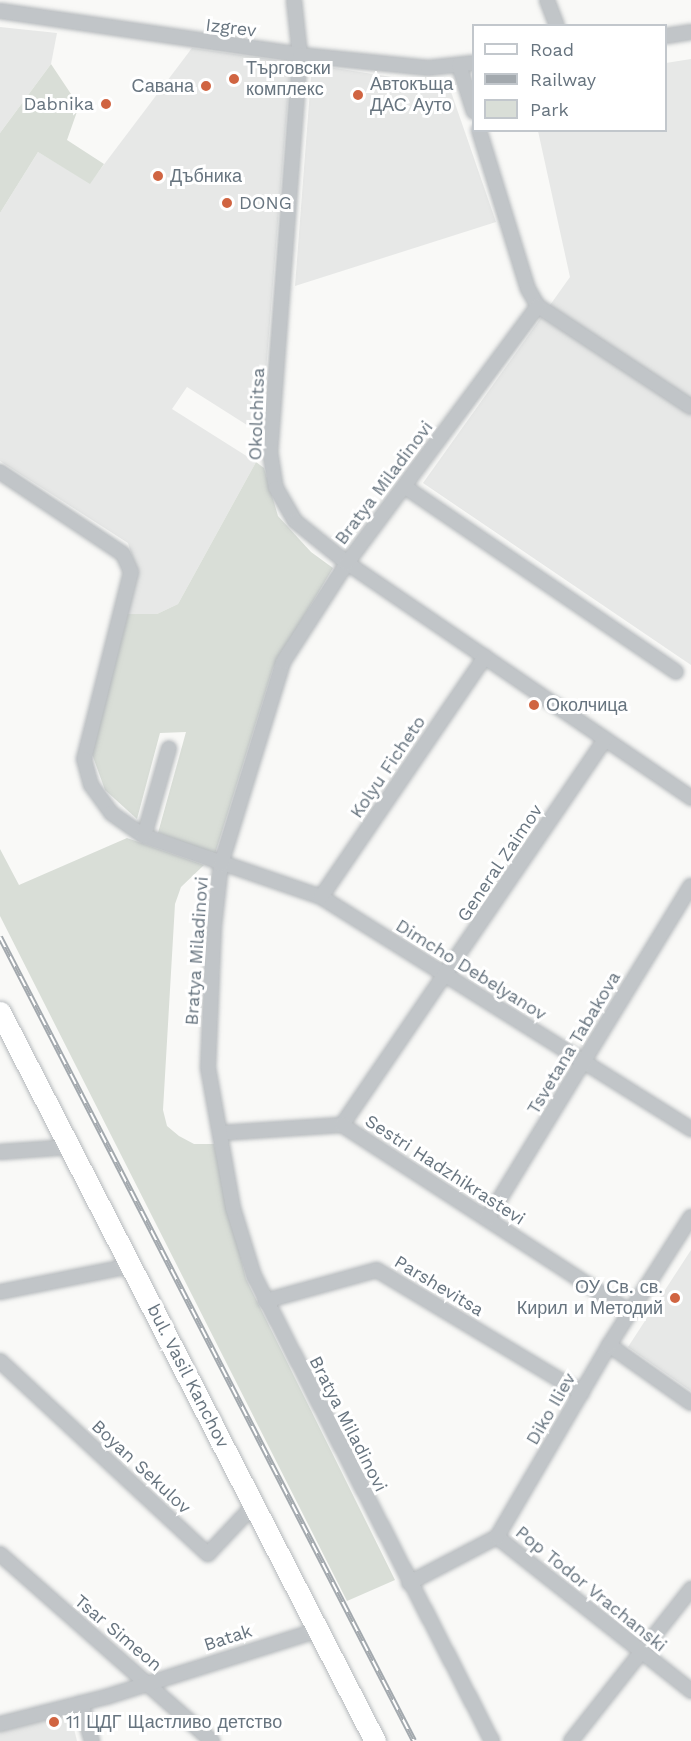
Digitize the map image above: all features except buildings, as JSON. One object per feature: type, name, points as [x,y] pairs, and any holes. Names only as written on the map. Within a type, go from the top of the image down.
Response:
[{"type":"main road","name":"bul. Vasil Kanchov","points":[[0,1012],[375,1741]]},
{"type":"street","name":"Okolchitsa","points":[[294,0],[300,55],[270,451],[276,488],[295,521],[347,563],[691,798]]},
{"type":"street","points":[[547,0],[555,24]]},
{"type":"street","name":"Izgrev","points":[[0,11],[300,55],[428,68],[466,64]]},
{"type":"street","points":[[667,36],[691,32]]},
{"type":"street","points":[[466,64],[472,100]]},
{"type":"street","points":[[480,132],[528,289],[538,306],[567,329],[691,407]]},
{"type":"street","name":"Bratya Miladinovi","points":[[492,1741],[265,1301],[233,1208],[208,1068],[214,926],[221,864],[284,662],[347,563],[538,306]]},
{"type":"street","name":"Dimcho Debelyanov","points":[[0,472],[123,554],[131,572],[84,759],[91,785],[111,813],[144,836],[321,897],[691,1129]]},
{"type":"street","points":[[405,487],[676,672]]},
{"type":"street","name":"Kolyu Ficheto","points":[[321,897],[485,657]]},
{"type":"street","name":"General Zaimov","points":[[342,1125],[605,739]]},
{"type":"street","points":[[144,836],[169,748]]},
{"type":"street","name":"Tsvetana Tabakova","points":[[488,1218],[691,886]]},
{"type":"street","name":"Sestri Hadzhikrastevi","points":[[220,1133],[342,1125],[630,1312]]},
{"type":"street","points":[[0,1152],[70,1147]]},
{"type":"street","name":"Diko Iliev","points":[[497,1537],[609,1345],[691,1217]]},
{"type":"street","points":[[0,1292],[130,1266]]},
{"type":"street","name":"Parshevitsa","points":[[265,1301],[377,1270],[582,1393]]},
{"type":"street","points":[[609,1345],[691,1403]]},
{"type":"street","name":"Boyan Sekulov","points":[[0,1361],[208,1554],[254,1504]]},
{"type":"street","points":[[409,1582],[497,1537]]},
{"type":"street","name":"Pop Todor Vrachanski","points":[[497,1537],[691,1691]]},
{"type":"street","name":"Tsar Simeon","points":[[0,1554],[150,1682],[212,1741]]},
{"type":"street","points":[[571,1741],[691,1589]]},
{"type":"street","name":"Batak","points":[[0,1724],[81,1703],[318,1630]]},
{"type":"street","points":[[81,1703],[92,1741]]},
{"type":"shaded area","points":[[0,27],[57,33],[51,64],[0,133]]},
{"type":"shaded area","points":[[192,48],[276,60],[290,71],[261,434],[187,387],[172,409],[256,462],[178,604],[157,614],[125,614],[137,572],[128,543],[0,461],[0,213],[38,152],[90,183]]},
{"type":"shaded area","points":[[691,59],[691,665],[423,483],[570,277],[538,132],[667,132],[667,63]]},
{"type":"shaded area","points":[[322,66],[449,86],[496,222],[295,286],[311,77]]},
{"type":"shaded area","name":"ОУ Св. св. Кирил и Методий","points":[[691,1250],[691,1391],[628,1347]]},
{"type":"shaded area","name":"11 ЦДГ Щастливо детство","points":[[70,1713],[77,1741],[0,1741],[0,1731]]},
{"type":"green space","points":[[51,64],[79,106],[67,140],[104,164],[90,184],[38,152],[0,213],[0,133]]},
{"type":"green space","points":[[256,462],[264,468],[278,516],[311,552],[333,568],[273,668],[215,854],[158,833],[186,732],[160,733],[137,819],[105,790],[92,754],[125,614],[157,614],[178,604]]},
{"type":"green space","points":[[127,838],[204,865],[181,887],[175,904],[163,1110],[167,1126],[179,1136],[194,1144],[214,1144],[246,1279],[395,1580],[347,1601],[0,916],[0,849],[19,885]]},
{"type":"railway","points":[[0,937],[414,1741]]},
{"type":"place","name":"Търговски комплекс","points":[[234,79]]},
{"type":"place","name":"Савана","points":[[206,86]]},
{"type":"place","name":"Автокъща ДАС Ауто","points":[[358,95]]},
{"type":"place","name":"Dabnika","points":[[106,104]]},
{"type":"place","name":"Дъбника","points":[[158,176]]},
{"type":"place","name":"DONG","points":[[227,203]]},
{"type":"place","name":"Околчица","points":[[534,705]]},
{"type":"place","name":"ОУ Св. св. Кирил и Методий","points":[[675,1298]]},
{"type":"place","name":"11 ЦДГ Щастливо детство","points":[[54,1722]]}]
